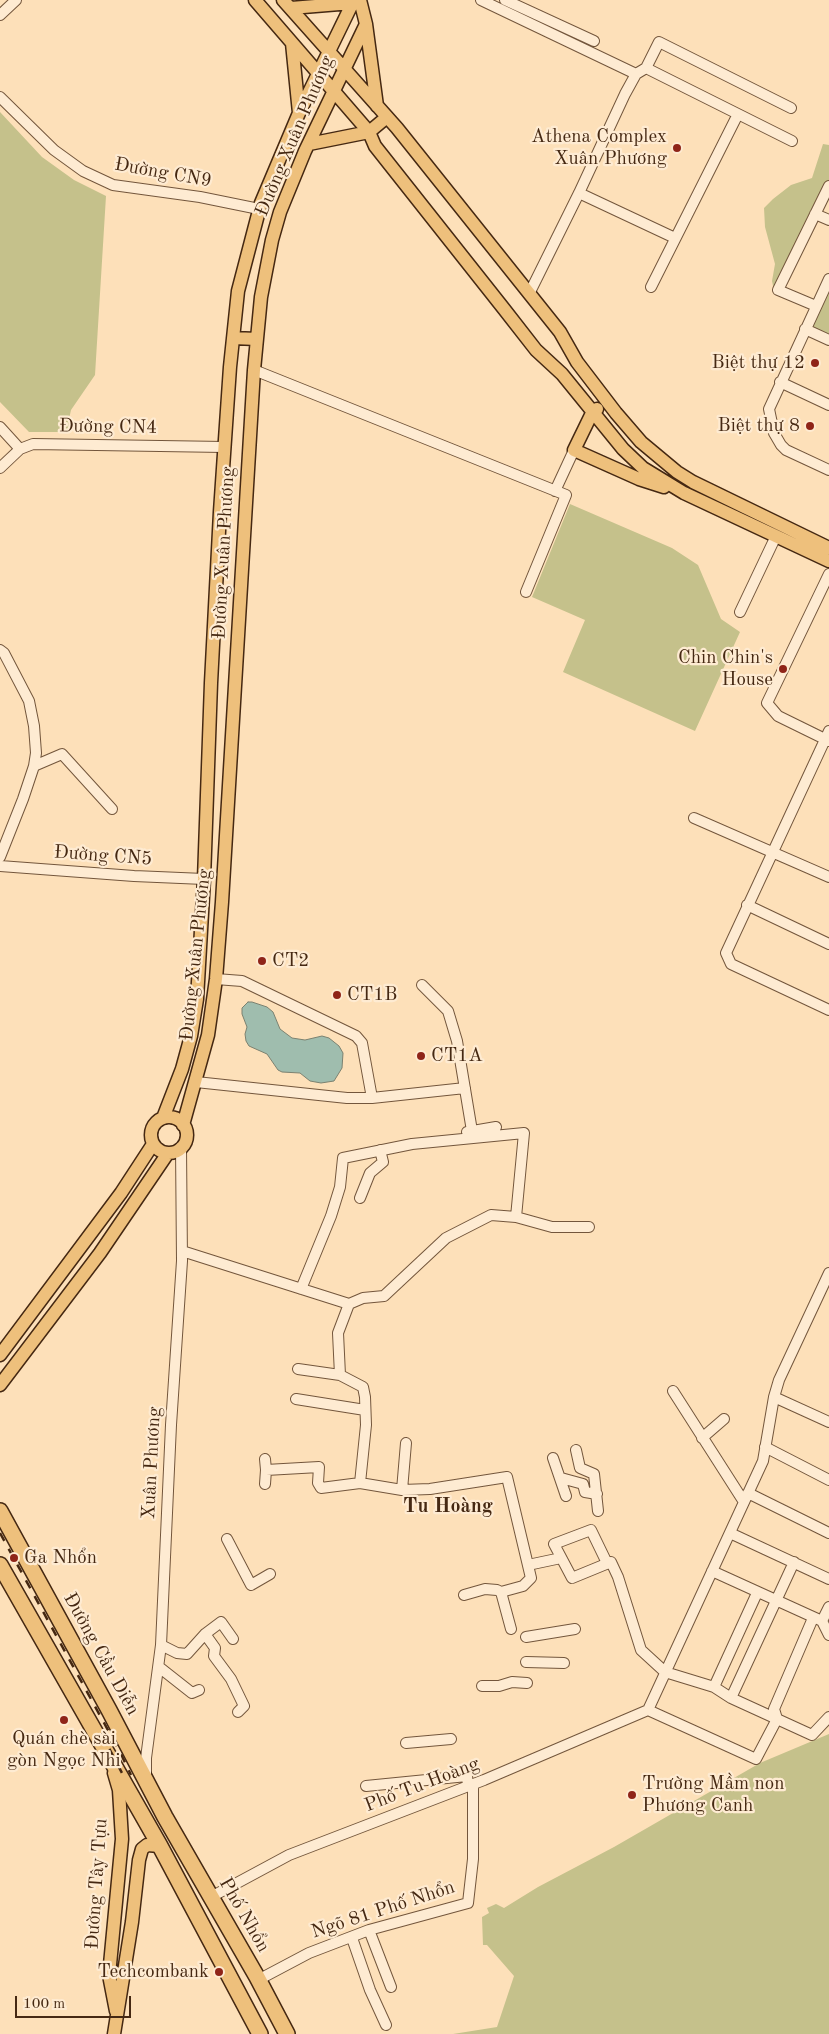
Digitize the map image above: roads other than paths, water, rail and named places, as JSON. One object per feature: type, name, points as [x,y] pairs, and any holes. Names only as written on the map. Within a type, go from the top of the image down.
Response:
[{"type":"highway","name":"Đường Cầu Diễn","points":[[0,1512],[165,1817]]},
{"type":"highway","points":[[0,1565],[109,1760],[160,1846],[260,2034]]},
{"type":"highway","name":"Phố Nhổn","points":[[165,1817],[258,1979],[287,2034]]},
{"type":"highway","points":[[236,1990],[258,1979]]},
{"type":"main road","points":[[254,0],[369,132],[375,146],[536,350],[562,374],[622,449],[638,463],[684,493],[829,561]]},
{"type":"main road","points":[[287,4],[355,1],[366,24],[377,106]]},
{"type":"main road","name":"Đường Xuân Phương","points":[[163,1118],[182,1069],[194,1018],[198,977],[224,447],[238,291],[259,209],[286,142],[318,73],[355,1]]},
{"type":"main road","points":[[287,4],[387,117],[560,332],[577,362],[641,442],[677,472],[693,482],[829,548]]},
{"type":"main road","name":"Đường Xuân Phương","points":[[183,1125],[196,1082],[212,1013],[216,979],[254,370],[261,297],[272,240],[280,212],[307,147],[366,24]]},
{"type":"main road","points":[[292,43],[299,113]]},
{"type":"main road","points":[[286,142],[307,147],[369,132],[387,117]]},
{"type":"main road","points":[[233,338],[257,339]]},
{"type":"main road","points":[[606,400],[592,413],[574,450],[638,479],[684,493]]},
{"type":"main road","points":[[163,1118],[172,1118],[183,1125],[186,1139],[181,1147],[174,1152],[162,1152],[153,1144],[151,1138],[153,1127],[163,1118]]},
{"type":"main road","points":[[0,1355],[121,1193],[153,1144]]},
{"type":"main road","points":[[0,1385],[106,1245],[168,1153]]},
{"type":"main road","name":"Đường Tây Tựu","points":[[109,1760],[119,1790],[122,1809],[122,1839],[109,1975],[116,2011]]},
{"type":"main road","name":"Đường Tây Tựu","points":[[114,2034],[116,2011],[132,1922],[139,1860],[142,1849],[147,1845],[160,1846]]},
{"type":"street","points":[[0,15],[16,0]]},
{"type":"street","points":[[481,0],[594,41]]},
{"type":"street","points":[[505,0],[524,15],[636,74]]},
{"type":"street","points":[[529,294],[636,74],[646,68],[659,42],[791,108]]},
{"type":"street","points":[[646,68],[792,141]]},
{"type":"street","name":"Đường CN9","points":[[0,97],[54,150],[82,171],[113,185],[200,197],[259,209]]},
{"type":"street","points":[[651,287],[738,114]]},
{"type":"street","points":[[816,306],[778,290],[829,186]]},
{"type":"street","points":[[579,194],[675,238]]},
{"type":"street","points":[[815,214],[829,220]]},
{"type":"street","points":[[829,278],[769,409],[774,433],[786,450],[829,470]]},
{"type":"street","points":[[805,329],[829,340]]},
{"type":"street","points":[[254,370],[566,495],[526,592]]},
{"type":"street","points":[[780,382],[829,405]]},
{"type":"street","points":[[0,427],[20,449],[0,468]]},
{"type":"street","name":"Đường CN4","points":[[20,449],[33,444],[224,447]]},
{"type":"street","points":[[556,491],[574,450]]},
{"type":"street","points":[[740,612],[776,536]]},
{"type":"street","points":[[829,574],[767,703],[778,716],[828,737],[747,905],[726,953],[731,964],[829,1010]]},
{"type":"street","points":[[0,650],[4,653],[29,701],[34,726],[36,753],[34,766],[0,857]]},
{"type":"street","points":[[34,766],[62,754],[112,809]]},
{"type":"street","points":[[694,818],[829,877]]},
{"type":"street","name":"Đường CN5","points":[[0,866],[204,879]]},
{"type":"street","points":[[747,905],[829,944]]},
{"type":"street","points":[[216,979],[242,981],[356,1036],[362,1043],[372,1098]]},
{"type":"street","points":[[422,985],[448,1011],[458,1041],[472,1131]]},
{"type":"street","points":[[196,1082],[347,1098],[372,1098],[465,1088]]},
{"type":"street","points":[[447,1133],[496,1127]]},
{"type":"street","points":[[301,1289],[328,1224],[340,1187],[343,1158],[412,1144],[524,1133],[516,1217]]},
{"type":"street","name":"Xuân Phương","points":[[146,1779],[146,1758],[161,1645],[171,1426],[182,1251],[181,1147]]},
{"type":"street","points":[[360,1198],[370,1173],[383,1162],[380,1150]]},
{"type":"street","points":[[182,1251],[349,1304],[363,1298],[384,1296],[446,1238],[491,1215],[516,1217],[552,1227],[589,1227]]},
{"type":"street","points":[[829,1273],[779,1380],[774,1397],[763,1461],[648,1710],[756,1759],[777,1718],[774,1709],[818,1620],[829,1607]]},
{"type":"street","points":[[340,1375],[338,1333],[349,1304]]},
{"type":"street","points":[[298,1369],[340,1375],[363,1387],[365,1410],[360,1483]]},
{"type":"street","points":[[673,1391],[702,1438],[746,1498],[829,1533]]},
{"type":"street","points":[[774,1397],[829,1422]]},
{"type":"street","points":[[296,1399],[365,1410]]},
{"type":"street","points":[[702,1438],[724,1419]]},
{"type":"street","points":[[402,1490],[406,1443]]},
{"type":"street","points":[[765,1447],[829,1480]]},
{"type":"street","points":[[576,1450],[580,1468],[594,1474],[598,1511]]},
{"type":"street","points":[[553,1458],[566,1496]]},
{"type":"street","points":[[265,1459],[265,1484]]},
{"type":"street","points":[[266,1470],[319,1467],[318,1483],[321,1488],[360,1483],[402,1490],[430,1489],[507,1477],[531,1578],[523,1586],[502,1592],[485,1590],[464,1595]]},
{"type":"street","points":[[561,1478],[583,1484],[585,1492],[597,1494]]},
{"type":"street","points":[[607,1563],[591,1530],[554,1544],[572,1578],[611,1562],[618,1577],[641,1650],[666,1672],[714,1687],[731,1698],[812,1735],[829,1717]]},
{"type":"street","points":[[730,1533],[829,1579]]},
{"type":"street","points":[[227,1539],[251,1585],[270,1574]]},
{"type":"street","points":[[528,1565],[561,1558]]},
{"type":"street","points":[[731,1698],[794,1562]]},
{"type":"street","points":[[712,1570],[757,1593],[818,1620],[829,1635]]},
{"type":"street","points":[[502,1592],[511,1629]]},
{"type":"street","points":[[714,1687],[757,1593]]},
{"type":"street","points":[[161,1645],[177,1654],[187,1654],[205,1634],[221,1622],[233,1639]]},
{"type":"street","points":[[526,1637],[575,1629]]},
{"type":"street","points":[[205,1634],[216,1648],[214,1656],[231,1678],[244,1706],[238,1712]]},
{"type":"street","points":[[526,1662],[564,1663]]},
{"type":"street","points":[[159,1667],[192,1693],[199,1690]]},
{"type":"street","points":[[482,1686],[498,1686],[512,1682],[527,1683]]},
{"type":"street","name":"Phố Tu Hoàng","points":[[210,1897],[289,1855],[471,1785],[648,1710]]},
{"type":"street","points":[[406,1743],[451,1739]]},
{"type":"street","points":[[366,1786],[467,1776],[471,1785]]},
{"type":"street","name":"Ngõ 81 Phố Nhổn","points":[[258,1979],[309,1953],[369,1930],[468,1903],[473,1858],[471,1785]]},
{"type":"street","points":[[369,1930],[390,1987]]},
{"type":"street","points":[[352,1938],[370,1990],[386,2025]]},
{"type":"railway","points":[[0,1533],[131,1775]]},
{"type":"railway","points":[[101,1733],[122,1773]]},
{"type":"place","name":"Athena Complex Xuân Phương","points":[[677,148]]},
{"type":"place","name":"Biệt thự 12","points":[[815,363]]},
{"type":"place","name":"Biệt thự 8","points":[[810,426]]},
{"type":"place","name":"Chin Chin's House","points":[[783,669]]},
{"type":"place","name":"CT2","points":[[262,961]]},
{"type":"place","name":"CT1B","points":[[337,995]]},
{"type":"place","name":"CT1A","points":[[421,1056]]},
{"type":"place","name":"Ga Nhổn","points":[[14,1558]]},
{"type":"place","name":"Quán chè sài gòn Ngọc Nhi","points":[[64,1720]]},
{"type":"place","name":"Trường Mầm non Phương Canh","points":[[632,1795]]},
{"type":"place","name":"Techcombank","points":[[219,1972]]},
{"type":"district","name":"Tu Hoàng","points":[[448,1507]]}]
